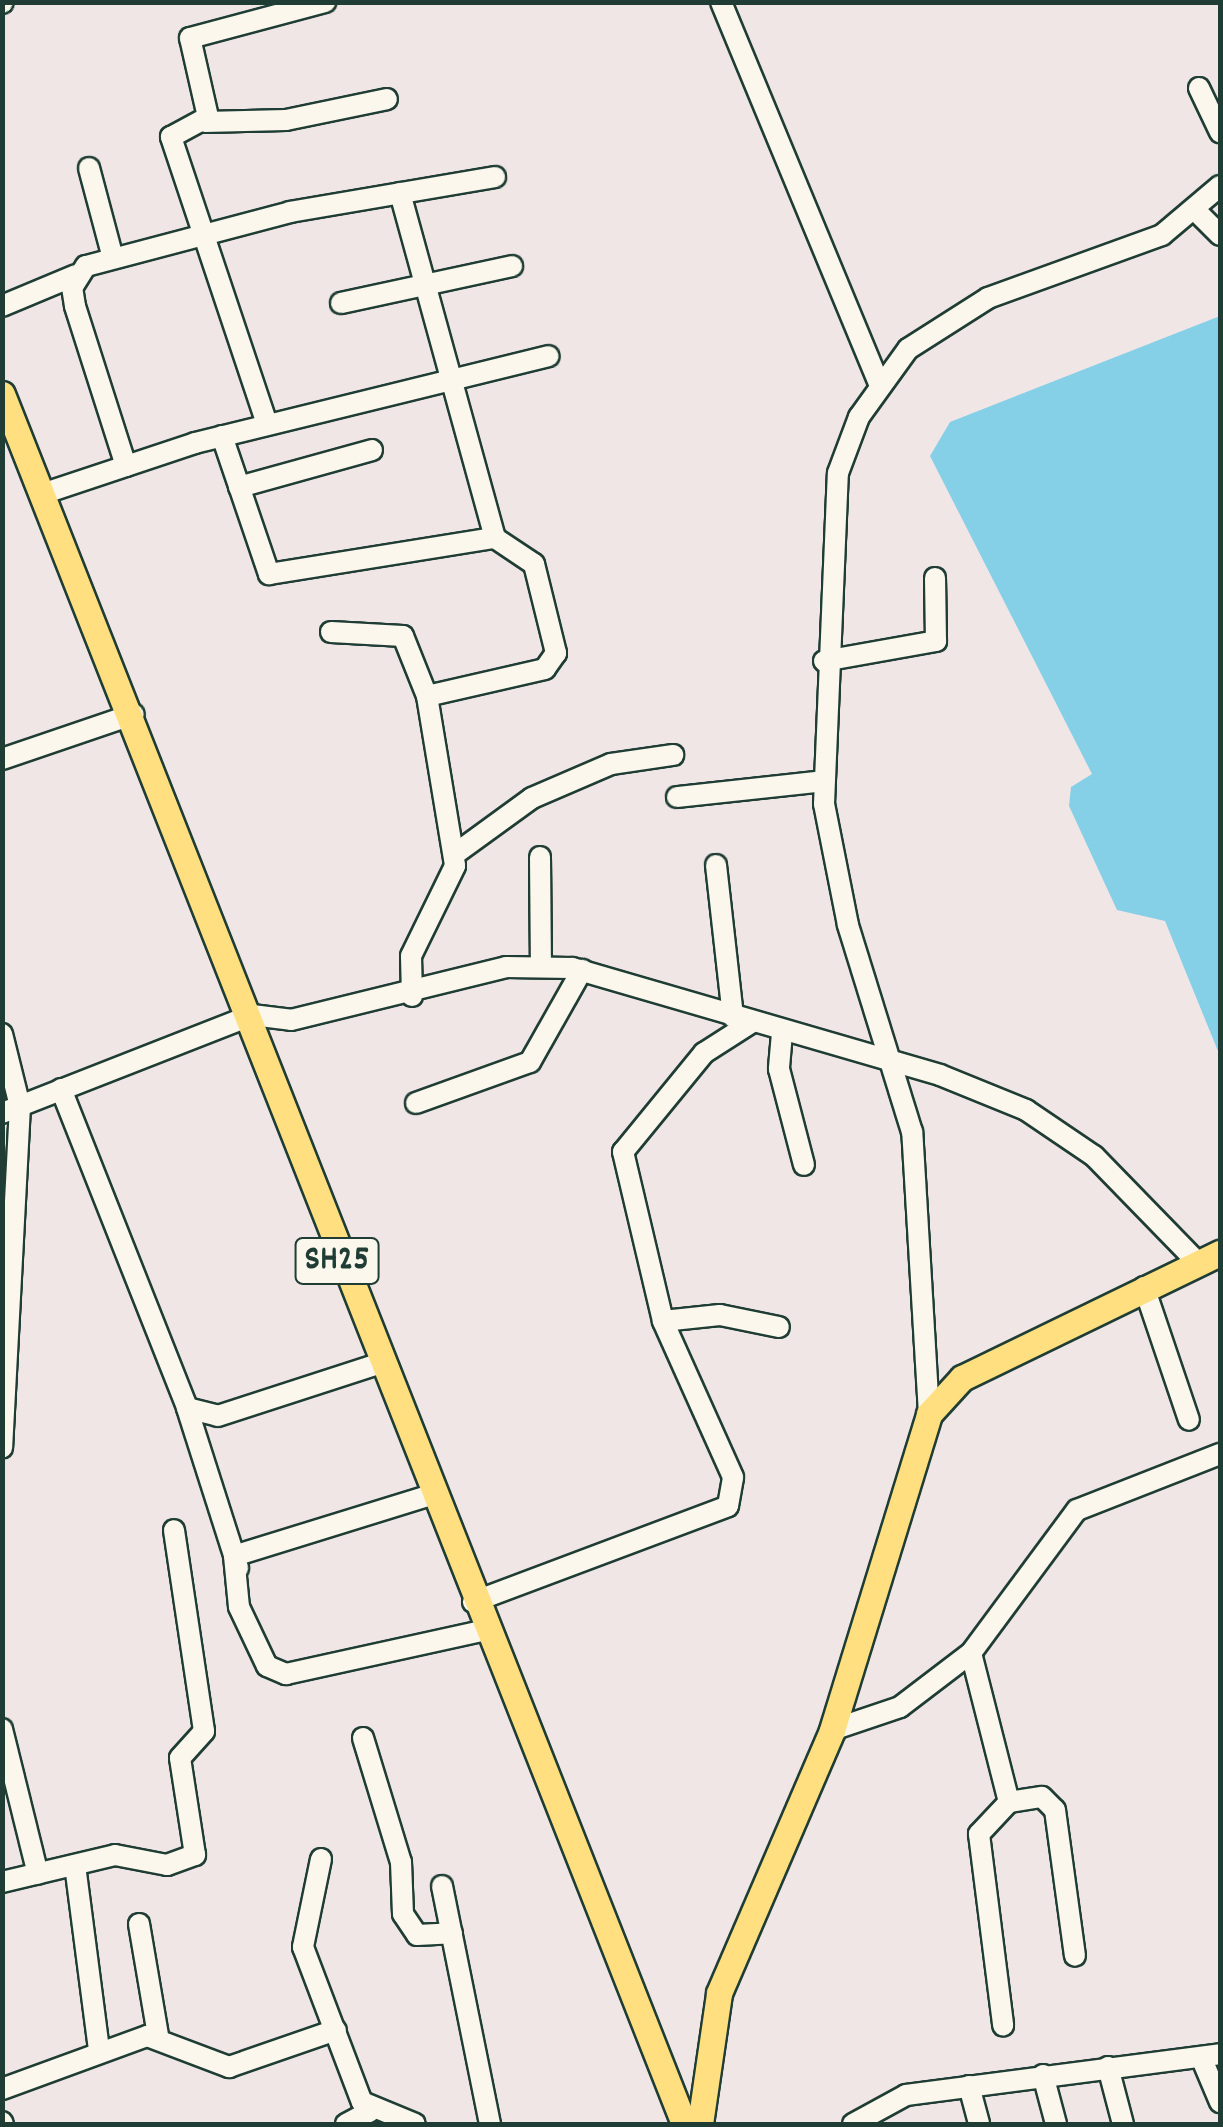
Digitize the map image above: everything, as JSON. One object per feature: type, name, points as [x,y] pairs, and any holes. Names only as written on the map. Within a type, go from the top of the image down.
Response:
[{"type":"main road","name":"SH25","points":[[2,394],[252,1015],[378,1364],[684,2124]]},
{"type":"main road","points":[[700,2124],[719,1993],[832,1730],[928,1414],[962,1378],[1209,1258]]},
{"type":"street","points":[[204,122],[190,38],[325,2]]},
{"type":"street","points":[[722,2],[880,385]]},
{"type":"street","points":[[1198,88],[1220,132]]},
{"type":"street","points":[[267,424],[209,240],[171,137],[204,122],[286,120],[387,98]]},
{"type":"street","points":[[89,168],[114,258]]},
{"type":"street","points":[[2,306],[114,258],[209,240],[290,212],[495,177]]},
{"type":"street","points":[[928,1414],[920,1183],[892,1062],[848,925],[824,781],[824,662],[838,473],[880,385],[908,349],[988,298],[1119,253],[1196,211],[1220,186]]},
{"type":"street","points":[[400,192],[495,538]]},
{"type":"street","points":[[1196,211],[1220,235]]},
{"type":"street","points":[[342,303],[512,266]]},
{"type":"street","points":[[76,274],[75,306],[126,466]]},
{"type":"street","points":[[45,493],[222,436],[548,356]]},
{"type":"street","points":[[222,436],[264,565],[277,576],[387,548],[495,538],[534,564],[553,663],[427,696]]},
{"type":"street","points":[[238,487],[372,450]]},
{"type":"street","points":[[824,662],[936,641],[935,578]]},
{"type":"street","points":[[331,632],[403,636],[427,696],[455,854],[438,916],[412,956],[412,996]]},
{"type":"street","points":[[2,759],[134,714]]},
{"type":"street","points":[[455,854],[532,798],[611,764],[673,756]]},
{"type":"street","points":[[676,797],[824,781]]},
{"type":"street","points":[[540,857],[541,966]]},
{"type":"street","points":[[716,865],[742,1020]]},
{"type":"street","points":[[11,1109],[252,1015],[291,1020],[541,966],[582,970],[892,1062],[1060,1130],[1209,1258]]},
{"type":"street","points":[[416,1103],[530,1062],[582,970]]},
{"type":"street","points":[[473,1602],[728,1506],[729,1464],[663,1321],[623,1169],[626,1142],[704,1053],[742,1020]]},
{"type":"street","points":[[782,1032],[778,1069],[804,1165]]},
{"type":"street","points":[[2,1034],[11,1109],[2,1448]]},
{"type":"street","points":[[61,1089],[188,1408],[242,1583]]},
{"type":"street","points":[[1144,1287],[1189,1420]]},
{"type":"street","points":[[663,1321],[720,1315],[779,1327]]},
{"type":"street","points":[[188,1408],[218,1416],[378,1364]]},
{"type":"street","points":[[832,1730],[900,1706],[971,1653],[1078,1510],[1220,1454]]},
{"type":"street","points":[[234,1556],[431,1495]]},
{"type":"street","points":[[2,1882],[125,1854],[178,1865],[196,1855],[180,1758],[204,1731],[174,1530]]},
{"type":"street","points":[[234,1556],[239,1608],[267,1666],[286,1674],[486,1630]]},
{"type":"street","points":[[971,1653],[1009,1802]]},
{"type":"street","points":[[2,1730],[38,1874]]},
{"type":"street","points":[[363,1738],[401,1862],[403,1914],[417,1935],[452,1933]]},
{"type":"street","points":[[1003,2025],[979,1834],[1009,1802],[1042,1797],[1055,1810],[1075,1956]]},
{"type":"street","points":[[322,1859],[320,1894],[302,1934],[370,2111]]},
{"type":"street","points":[[75,1864],[99,2050]]},
{"type":"street","points":[[442,1886],[490,2124]]},
{"type":"street","points":[[139,1924],[158,2035]]},
{"type":"street","points":[[2,2089],[99,2050],[158,2035],[230,2067],[336,2030]]},
{"type":"street","points":[[853,2124],[906,2095],[1211,2055],[1220,2102]]},
{"type":"street","points":[[1108,2067],[1123,2124]]},
{"type":"street","points":[[1043,2076],[1056,2124]]},
{"type":"street","points":[[969,2086],[979,2124]]},
{"type":"street","points":[[346,2124],[370,2111],[414,2124]]},
{"type":"water","points":[[1220,316],[1220,1056],[1165,921],[1117,910],[1069,806],[1071,787],[1092,774],[930,456],[950,422]]}]
